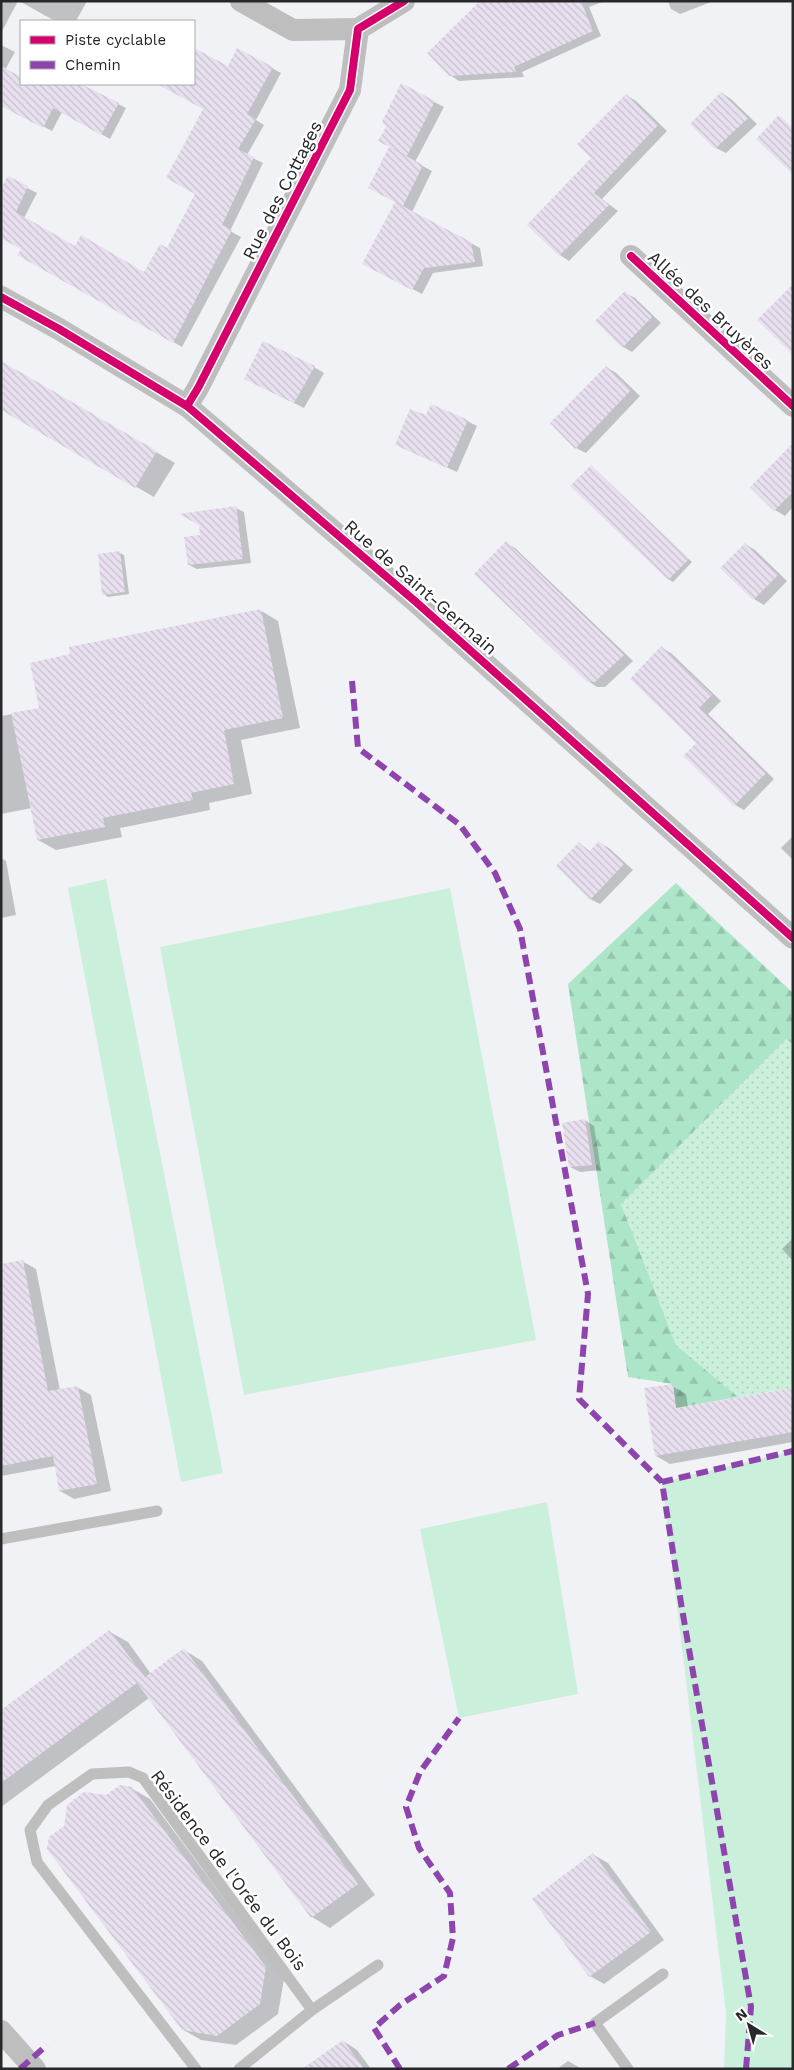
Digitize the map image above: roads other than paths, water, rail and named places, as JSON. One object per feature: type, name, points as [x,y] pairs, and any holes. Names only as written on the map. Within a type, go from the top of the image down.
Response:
[{"type":"street","points":[[241,1],[293,30],[358,29],[404,1]]},
{"type":"street","name":"Rue des Cottages","points":[[187,406],[198,388],[350,90],[358,29]]},
{"type":"street","name":"Allée des Bruyères","points":[[631,256],[793,406]]},
{"type":"street","name":"Rue de Saint-Germain","points":[[1,297],[59,329],[187,406],[416,602],[793,938]]},
{"type":"street","points":[[1,2031],[35,2069]]},
{"type":"lane","points":[[1,1539],[157,1511]]},
{"type":"lane","name":"Résidence de l'Orée du Bois","points":[[196,2069],[37,1862],[30,1830],[48,1805],[92,1774],[129,1772],[143,1778],[312,2010]]},
{"type":"lane","points":[[239,2069],[312,2010],[378,1965]]},
{"type":"lane","points":[[628,2069],[596,2023],[663,1974]]}]
